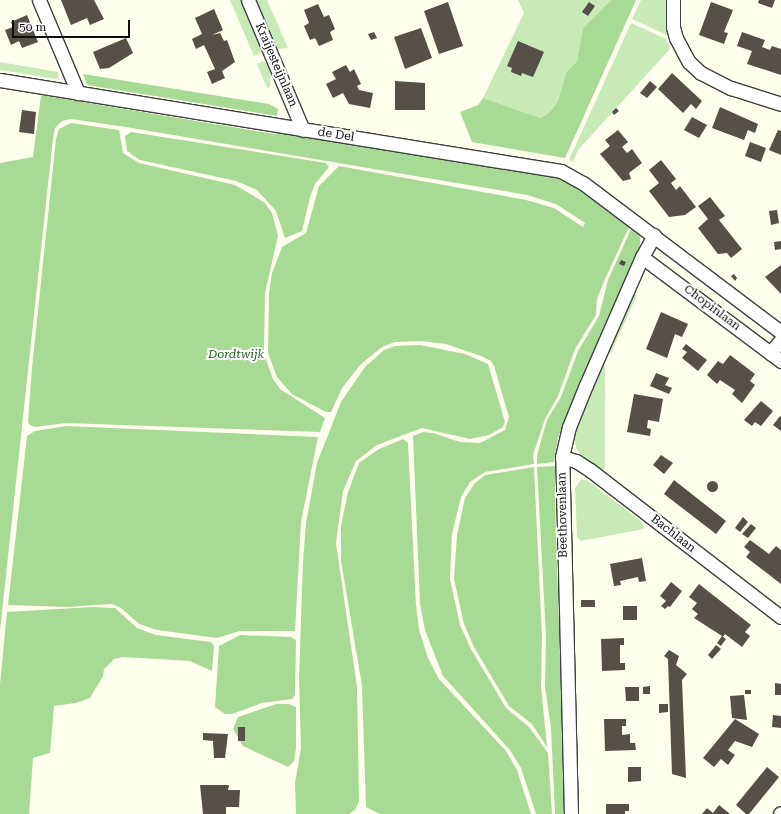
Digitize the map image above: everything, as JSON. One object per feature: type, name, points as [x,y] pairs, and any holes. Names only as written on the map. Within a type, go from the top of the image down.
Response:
[{"type":"street","points":[[39,0],[78,93]]},
{"type":"street","name":"Kraijesteijnlaan","points":[[248,0],[303,130]]},
{"type":"street","points":[[673,0],[673,27],[676,38],[689,62],[701,73],[731,88],[781,104]]},
{"type":"street","name":"de Del","points":[[0,80],[561,171],[572,175],[654,235],[688,264],[781,332]]},
{"type":"street","name":"Beethovenlaan","points":[[571,814],[562,457],[569,427],[642,257],[654,235]]},
{"type":"street","name":"Chopinlaan","points":[[642,257],[781,361]]},
{"type":"street","points":[[770,353],[781,340]]},
{"type":"street","name":"Bachlaan","points":[[562,457],[576,461],[590,470],[781,617]]},
{"type":"green space","points":[[230,0],[241,0],[262,49],[260,53],[254,56]]},
{"type":"green space","points":[[256,0],[267,0],[288,48],[277,49]]},
{"type":"green space","points":[[518,0],[611,0],[583,28],[577,61],[566,73],[558,101],[549,113],[540,118],[483,98],[524,13]]},
{"type":"green space","points":[[611,0],[636,0],[565,158],[472,142],[460,112],[478,105],[483,98],[540,118],[549,113],[558,101],[566,73],[577,61],[583,28]]},
{"type":"green space","points":[[641,0],[667,0],[669,36],[632,19]]},
{"type":"green space","points":[[631,23],[666,39],[670,49],[578,150],[573,162],[569,160]]},
{"type":"green space","points":[[263,61],[271,69],[270,87],[267,88],[257,64]]},
{"type":"green space","points":[[0,62],[58,72],[59,76],[56,79],[0,70]]},
{"type":"green space","points":[[83,74],[269,104],[278,109],[277,116],[87,85]]},
{"type":"green space","points":[[41,95],[274,134],[281,132],[559,177],[569,181],[630,225],[597,299],[596,315],[575,349],[558,396],[545,419],[533,455],[534,464],[485,472],[470,482],[461,497],[452,534],[450,579],[460,625],[471,649],[506,708],[529,727],[548,753],[552,814],[536,814],[521,768],[510,750],[443,676],[425,630],[420,604],[413,436],[423,432],[433,433],[460,442],[480,443],[505,430],[509,417],[494,366],[491,361],[481,356],[446,344],[421,341],[395,342],[382,347],[361,364],[342,388],[331,412],[326,412],[292,394],[277,377],[268,353],[269,293],[272,273],[282,247],[306,233],[319,186],[339,166],[526,200],[554,208],[583,227],[585,223],[556,204],[527,195],[126,127],[71,119],[62,121],[55,128],[53,138],[0,631],[0,163],[33,157]]},
{"type":"green space","name":"Dordtwijk","points":[[71,123],[119,130],[123,153],[139,163],[235,185],[264,202],[272,213],[278,236],[265,293],[264,354],[273,379],[280,389],[325,418],[320,432],[66,423],[35,427],[30,425],[28,422],[32,368],[56,139],[59,129]]},
{"type":"green space","points":[[131,132],[326,163],[329,167],[315,184],[310,197],[302,231],[285,238],[276,211],[257,190],[236,181],[140,160],[127,151],[125,136]]},
{"type":"green space","points":[[632,227],[640,234],[640,245],[558,438],[554,462],[537,464],[537,455],[547,420],[561,397],[578,351],[599,316],[608,280]]},
{"type":"green space","points":[[632,293],[637,295],[611,353],[607,352]]},
{"type":"green space","points":[[420,345],[465,354],[488,364],[505,422],[503,427],[489,435],[470,439],[422,428],[377,445],[356,461],[343,491],[336,543],[357,687],[359,801],[355,810],[349,814],[296,814],[295,783],[301,748],[299,678],[303,562],[306,523],[317,463],[341,402],[365,367],[384,350],[395,346]]},
{"type":"green space","points":[[602,365],[605,367],[605,468],[602,472],[578,452],[573,437],[576,424]]},
{"type":"green space","points":[[66,426],[318,437],[301,522],[295,631],[240,631],[217,638],[157,630],[139,624],[121,608],[112,604],[67,607],[8,605],[27,436],[35,431]]},
{"type":"green space","points":[[403,439],[408,443],[416,605],[419,630],[428,658],[439,679],[506,751],[517,770],[531,814],[380,814],[366,807],[362,686],[341,561],[341,526],[348,492],[359,463],[379,449]]},
{"type":"green space","points":[[555,466],[565,814],[555,814],[551,728],[545,687],[546,636],[537,467]]},
{"type":"green space","points":[[534,467],[542,636],[541,687],[547,747],[532,724],[509,706],[474,647],[464,624],[454,579],[457,535],[465,498],[474,484],[485,475]]},
{"type":"green space","points":[[581,480],[587,480],[642,522],[644,529],[581,541],[577,537],[575,488]]},
{"type":"green space","points":[[92,607],[115,608],[137,628],[156,635],[211,642],[214,646],[212,671],[190,661],[123,657],[114,659],[104,669],[103,676],[90,698],[76,703],[54,706],[50,753],[33,758],[29,814],[0,814],[0,684],[7,612]]},
{"type":"green space","points":[[240,635],[291,637],[296,640],[295,695],[292,699],[262,703],[232,714],[225,714],[215,707],[219,646]]},
{"type":"green space","points":[[276,704],[289,704],[296,707],[296,748],[294,761],[288,767],[243,746],[233,729],[238,717]]},
{"type":"building","points":[[61,0],[94,0],[104,19],[90,25],[87,18],[71,25]]},
{"type":"building","points":[[759,0],[775,0],[772,8],[758,3]]},
{"type":"building","points":[[448,2],[463,46],[439,54],[424,11]]},
{"type":"building","points":[[589,2],[595,6],[588,16],[582,12]]},
{"type":"building","points":[[711,2],[733,10],[724,32],[728,33],[724,44],[699,35]]},
{"type":"building","points":[[318,4],[324,17],[329,15],[335,29],[330,32],[333,40],[319,46],[315,38],[310,40],[304,26],[309,23],[304,10]]},
{"type":"building","points":[[214,9],[223,30],[212,35],[220,33],[224,41],[227,40],[235,62],[222,71],[225,78],[212,84],[207,72],[215,69],[204,45],[196,49],[192,39],[202,34],[195,18]]},
{"type":"building","points":[[27,15],[38,42],[22,48],[19,41],[11,45],[5,30],[13,27],[11,22]]},
{"type":"building","points":[[421,28],[432,58],[405,69],[394,37]]},
{"type":"building","points":[[374,32],[377,38],[371,40],[368,34]]},
{"type":"building","points":[[742,32],[765,40],[762,47],[770,50],[772,46],[781,49],[781,75],[747,64],[752,51],[737,46]]},
{"type":"building","points":[[126,38],[133,53],[109,68],[100,69],[93,52]]},
{"type":"building","points":[[518,41],[544,52],[533,77],[522,73],[521,76],[511,72],[512,68],[507,66]]},
{"type":"building","points":[[346,65],[350,72],[354,69],[361,84],[357,86],[359,90],[373,93],[370,108],[349,104],[343,93],[333,98],[326,84],[336,79],[332,72]]},
{"type":"building","points":[[672,73],[702,101],[696,109],[691,104],[683,113],[658,89]]},
{"type":"building","points":[[395,81],[425,83],[425,110],[395,110]]},
{"type":"building","points":[[650,81],[657,87],[647,98],[640,93]]},
{"type":"building","points":[[720,107],[758,124],[755,133],[748,130],[744,140],[712,128]]},
{"type":"building","points":[[616,108],[619,111],[614,115],[612,112]]},
{"type":"building","points":[[22,110],[36,112],[34,134],[19,132]]},
{"type":"building","points":[[692,117],[707,125],[699,138],[684,130]]},
{"type":"building","points":[[618,130],[628,142],[622,147],[627,153],[632,149],[642,163],[629,173],[631,179],[623,181],[600,154],[610,146],[605,140]]},
{"type":"building","points":[[778,130],[781,131],[781,155],[769,150]]},
{"type":"building","points":[[750,142],[766,148],[761,162],[745,156]]},
{"type":"building","points":[[661,160],[676,179],[671,183],[676,190],[680,186],[696,207],[685,215],[669,217],[649,191],[659,183],[649,170]]},
{"type":"building","points":[[710,197],[725,216],[719,220],[742,249],[731,258],[727,253],[718,254],[698,228],[708,219],[698,206]]},
{"type":"building","points":[[777,210],[779,223],[771,225],[769,211]]},
{"type":"building","points":[[781,241],[781,249],[775,250],[774,242]]},
{"type":"building","points":[[621,260],[626,262],[624,266],[619,264]]},
{"type":"building","points":[[781,265],[781,294],[765,277]]},
{"type":"building","points":[[734,274],[737,278],[735,281],[731,276]]},
{"type":"building","points":[[661,312],[688,324],[682,337],[675,334],[667,358],[646,349]]},
{"type":"building","points":[[686,344],[707,360],[698,371],[682,358],[687,352],[682,349]]},
{"type":"building","points":[[730,355],[755,374],[750,381],[755,385],[742,403],[732,394],[735,390],[720,380],[717,384],[707,375],[718,361],[723,364]]},
{"type":"building","points":[[656,373],[669,378],[665,385],[672,388],[669,394],[650,386]]},
{"type":"building","points":[[634,394],[663,399],[659,422],[648,420],[647,428],[651,429],[650,436],[627,432]]},
{"type":"building","points":[[761,401],[773,411],[761,426],[755,422],[752,426],[744,420]]},
{"type":"building","points":[[780,416],[781,417],[781,431],[773,425]]},
{"type":"building","points":[[661,455],[673,463],[664,474],[653,465]]},
{"type":"building","points":[[674,480],[726,521],[716,534],[664,494]]},
{"type":"building","points":[[712,480],[716,482],[718,486],[716,490],[712,492],[708,490],[706,486],[708,482]]},
{"type":"building","points":[[743,517],[748,522],[740,532],[735,528]]},
{"type":"building","points":[[751,524],[756,528],[748,538],[742,534]]},
{"type":"building","points":[[750,540],[769,554],[776,546],[781,550],[781,584],[746,557],[750,552],[744,547]]},
{"type":"building","points":[[642,558],[646,581],[639,582],[638,577],[620,581],[621,585],[614,586],[610,564]]},
{"type":"building","points":[[671,582],[682,591],[670,607],[668,606],[665,609],[661,606],[666,601],[660,596]]},
{"type":"building","points":[[699,584],[751,625],[745,632],[750,636],[742,647],[725,634],[723,637],[726,639],[721,646],[717,643],[722,636],[694,618],[698,614],[692,609],[697,603],[689,597]]},
{"type":"building","points":[[581,600],[595,600],[595,607],[581,607]]},
{"type":"building","points":[[623,606],[637,606],[637,620],[623,620]]},
{"type":"building","points":[[624,638],[624,645],[620,645],[620,663],[625,663],[625,670],[602,671],[601,639]]},
{"type":"building","points":[[716,645],[721,649],[712,659],[708,655]]},
{"type":"building","points":[[669,650],[679,656],[676,665],[687,674],[682,680],[686,778],[672,774],[668,659],[664,656]]},
{"type":"building","points":[[775,683],[781,684],[781,695],[775,695]]},
{"type":"building","points":[[650,686],[650,694],[643,694],[643,687]]},
{"type":"building","points":[[625,687],[639,687],[639,701],[626,701]]},
{"type":"building","points":[[745,690],[751,690],[751,694],[745,694]]},
{"type":"building","points":[[744,695],[747,720],[732,718],[730,696]]},
{"type":"building","points":[[659,704],[668,704],[668,712],[659,713]]},
{"type":"building","points":[[773,715],[781,716],[781,728],[772,727]]},
{"type":"building","points":[[604,719],[626,719],[626,726],[622,726],[622,735],[630,734],[630,743],[635,743],[636,750],[605,751]]},
{"type":"building","points":[[735,719],[759,734],[752,747],[735,741],[728,750],[735,755],[728,765],[721,759],[714,767],[703,758]]},
{"type":"building","points":[[238,727],[245,727],[245,741],[238,741]]},
{"type":"building","points":[[203,733],[228,734],[225,758],[214,758],[213,741],[203,740]]},
{"type":"building","points":[[628,767],[641,767],[641,781],[628,782]]},
{"type":"building","points":[[767,767],[779,777],[749,814],[746,814],[736,805]]},
{"type":"building","points":[[200,785],[229,785],[228,790],[240,790],[239,807],[226,807],[226,814],[203,814]]},
{"type":"building","points":[[606,804],[629,804],[629,811],[625,811],[625,814],[606,814]]},
{"type":"building","points":[[719,805],[730,814],[702,814],[707,808],[713,813]]}]
